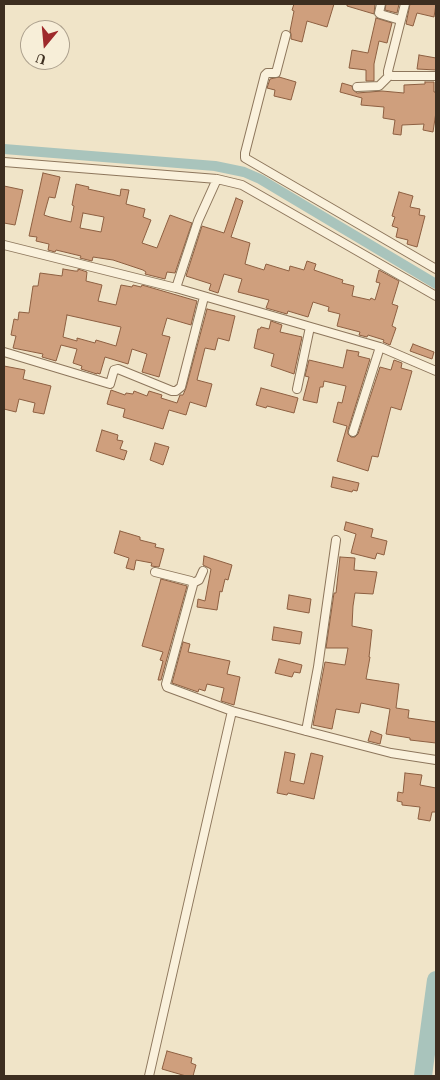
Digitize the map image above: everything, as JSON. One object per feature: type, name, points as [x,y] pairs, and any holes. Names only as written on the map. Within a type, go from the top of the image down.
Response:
[{"type":"street","points":[[381,4],[380,14],[400,20]]},
{"type":"street","points":[[390,76],[388,71],[405,4]]},
{"type":"street","points":[[286,35],[276,73],[267,73],[264,76],[245,158],[436,269]]},
{"type":"street","points":[[357,87],[379,86],[390,76],[436,76]]},
{"type":"street","points":[[4,162],[217,179],[242,185],[436,296]]},
{"type":"street","points":[[176,288],[198,221],[217,179]]},
{"type":"street","points":[[4,245],[176,288],[380,347],[436,370]]},
{"type":"street","points":[[4,352],[110,384],[114,370],[120,370],[176,391],[181,387],[204,297]]},
{"type":"street","points":[[297,388],[310,327]]},
{"type":"street","points":[[353,432],[380,347]]},
{"type":"street","points":[[306,731],[318,667],[336,540]]},
{"type":"street","points":[[155,572],[193,583],[199,580],[203,571]]},
{"type":"street","points":[[193,583],[166,686],[232,711],[392,753],[436,760]]},
{"type":"street","points":[[149,1076],[232,711]]},
{"type":"building","points":[[294,4],[334,4],[327,27],[307,21],[302,42],[291,39],[290,31]]},
{"type":"building","points":[[347,4],[375,4],[374,14],[347,6]]},
{"type":"building","points":[[386,4],[399,4],[397,13],[385,10]]},
{"type":"building","points":[[410,4],[436,4],[434,17],[417,13],[413,26],[406,24]]},
{"type":"building","points":[[376,18],[392,23],[387,43],[379,41],[374,64],[374,81],[366,81],[366,70],[349,68],[352,50],[368,53]]},
{"type":"building","points":[[419,55],[436,58],[436,70],[417,69]]},
{"type":"building","points":[[279,77],[296,82],[291,100],[274,96],[275,90],[267,88],[270,79]]},
{"type":"building","points":[[425,82],[434,82],[434,92],[436,92],[433,132],[423,130],[424,124],[402,125],[401,135],[393,134],[395,120],[383,118],[384,107],[361,105],[362,98],[340,92],[342,83],[352,86],[353,90],[357,93],[382,91],[404,93],[404,85],[425,84]]},
{"type":"building","points":[[43,173],[60,177],[55,198],[49,197],[44,215],[71,222],[76,184],[89,187],[88,189],[120,196],[121,189],[129,190],[126,204],[145,209],[143,217],[151,220],[142,243],[157,248],[170,215],[192,223],[175,273],[167,272],[165,279],[145,274],[146,272],[143,270],[113,260],[93,257],[92,261],[80,258],[81,256],[48,250],[49,244],[36,241],[37,237],[29,236]],"holes":[[[83,213],[104,217],[101,232],[80,228]]]},
{"type":"building","points":[[4,186],[23,190],[15,225],[4,223]]},
{"type":"building","points":[[399,192],[413,196],[410,207],[420,209],[419,215],[425,216],[417,247],[407,244],[408,240],[396,237],[398,228],[392,226],[395,217],[392,216]]},
{"type":"building","points":[[236,198],[243,201],[231,237],[250,243],[245,264],[264,270],[266,264],[289,271],[290,266],[304,270],[307,261],[316,264],[314,270],[343,280],[342,283],[354,286],[352,296],[370,300],[371,298],[375,300],[380,283],[376,282],[379,270],[399,281],[392,304],[398,306],[392,326],[396,328],[390,345],[383,342],[384,340],[368,335],[367,337],[359,335],[360,332],[337,326],[340,314],[328,311],[329,307],[313,302],[308,317],[288,311],[287,314],[266,308],[269,300],[238,292],[242,279],[224,274],[218,293],[209,290],[211,284],[186,276],[202,226],[224,233]]},
{"type":"building","points":[[63,269],[78,271],[78,269],[87,272],[86,281],[102,285],[98,301],[116,305],[121,285],[141,287],[142,285],[197,301],[191,325],[167,318],[162,335],[170,337],[159,377],[142,372],[147,354],[132,349],[128,364],[105,357],[100,374],[97,374],[81,369],[82,366],[73,363],[77,349],[61,345],[56,361],[42,357],[43,354],[13,348],[16,336],[11,335],[14,319],[18,320],[19,312],[29,313],[33,286],[38,286],[40,273],[62,276]],"holes":[[[67,315],[121,327],[116,346],[96,340],[95,343],[77,338],[77,341],[63,337]]]},
{"type":"building","points":[[207,309],[235,316],[229,341],[218,338],[215,350],[205,348],[197,380],[212,384],[206,407],[190,402],[186,415],[169,410],[163,429],[123,417],[125,409],[107,404],[111,390],[125,395],[126,393],[133,394],[134,391],[147,396],[149,391],[162,395],[161,398],[177,403],[180,395],[183,395],[186,388]]},
{"type":"building","points":[[271,321],[282,325],[280,332],[302,337],[294,374],[271,366],[274,354],[254,348],[258,329],[261,327],[269,329]]},
{"type":"building","points":[[413,344],[434,352],[432,359],[410,351]]},
{"type":"building","points":[[347,350],[359,352],[358,356],[370,359],[348,430],[348,434],[351,437],[355,437],[358,434],[380,367],[391,370],[394,360],[402,363],[401,368],[412,371],[401,410],[391,407],[378,457],[372,456],[368,471],[337,461],[347,426],[333,422],[338,402],[342,403],[346,386],[324,381],[323,387],[320,387],[317,403],[303,400],[309,377],[305,376],[309,360],[343,368]]},
{"type":"building","points":[[4,366],[25,370],[23,379],[51,386],[44,414],[33,412],[35,403],[19,399],[16,412],[4,409]]},
{"type":"building","points":[[261,388],[298,398],[294,413],[256,405]]},
{"type":"building","points":[[102,430],[118,435],[117,440],[123,441],[120,449],[127,451],[124,460],[96,451]]},
{"type":"building","points":[[155,443],[169,447],[163,465],[150,460]]},
{"type":"building","points":[[333,477],[359,483],[357,491],[353,490],[352,492],[331,487]]},
{"type":"building","points":[[346,522],[373,529],[371,537],[387,541],[384,555],[377,553],[375,559],[351,553],[356,534],[344,530]]},
{"type":"building","points":[[120,531],[140,537],[140,540],[156,544],[155,547],[164,549],[159,567],[151,566],[152,563],[136,560],[134,570],[126,568],[129,558],[114,553]]},
{"type":"building","points":[[204,556],[232,565],[228,580],[225,579],[222,592],[220,591],[217,610],[197,607],[198,599],[205,601],[211,569],[203,565]]},
{"type":"building","points":[[340,557],[355,558],[354,570],[377,572],[373,594],[355,593],[353,606],[352,626],[372,630],[366,679],[399,684],[396,708],[409,710],[408,718],[436,722],[436,743],[410,740],[410,738],[386,734],[390,709],[361,703],[359,713],[336,709],[332,729],[313,725],[325,662],[345,665],[348,648],[326,648],[334,593],[336,593]]},
{"type":"building","points":[[161,579],[187,586],[161,680],[158,680],[163,661],[160,660],[163,652],[142,646]]},
{"type":"building","points":[[289,595],[311,599],[309,613],[287,609]]},
{"type":"building","points":[[274,627],[302,632],[300,644],[272,640]]},
{"type":"building","points":[[183,642],[190,644],[188,652],[230,661],[227,674],[240,677],[234,705],[221,701],[224,688],[207,684],[205,691],[199,689],[198,692],[172,683]]},
{"type":"building","points":[[279,659],[302,665],[300,673],[294,672],[292,677],[275,673]]},
{"type":"building","points":[[371,731],[382,735],[380,744],[368,741]]},
{"type":"building","points":[[285,752],[295,754],[290,781],[304,784],[311,753],[323,756],[314,799],[288,793],[287,795],[277,793]]},
{"type":"building","points":[[405,773],[422,775],[420,785],[436,788],[436,812],[432,812],[430,821],[418,819],[420,807],[402,805],[402,802],[397,801],[398,792],[403,793]]},
{"type":"building","points":[[167,1051],[192,1058],[191,1063],[196,1065],[193,1076],[186,1076],[162,1069]]},
{"type":"waterway","points":[[4,149],[215,166],[244,172],[260,179],[436,284]]},
{"type":"waterway","points":[[423,1076],[436,980]]}]
